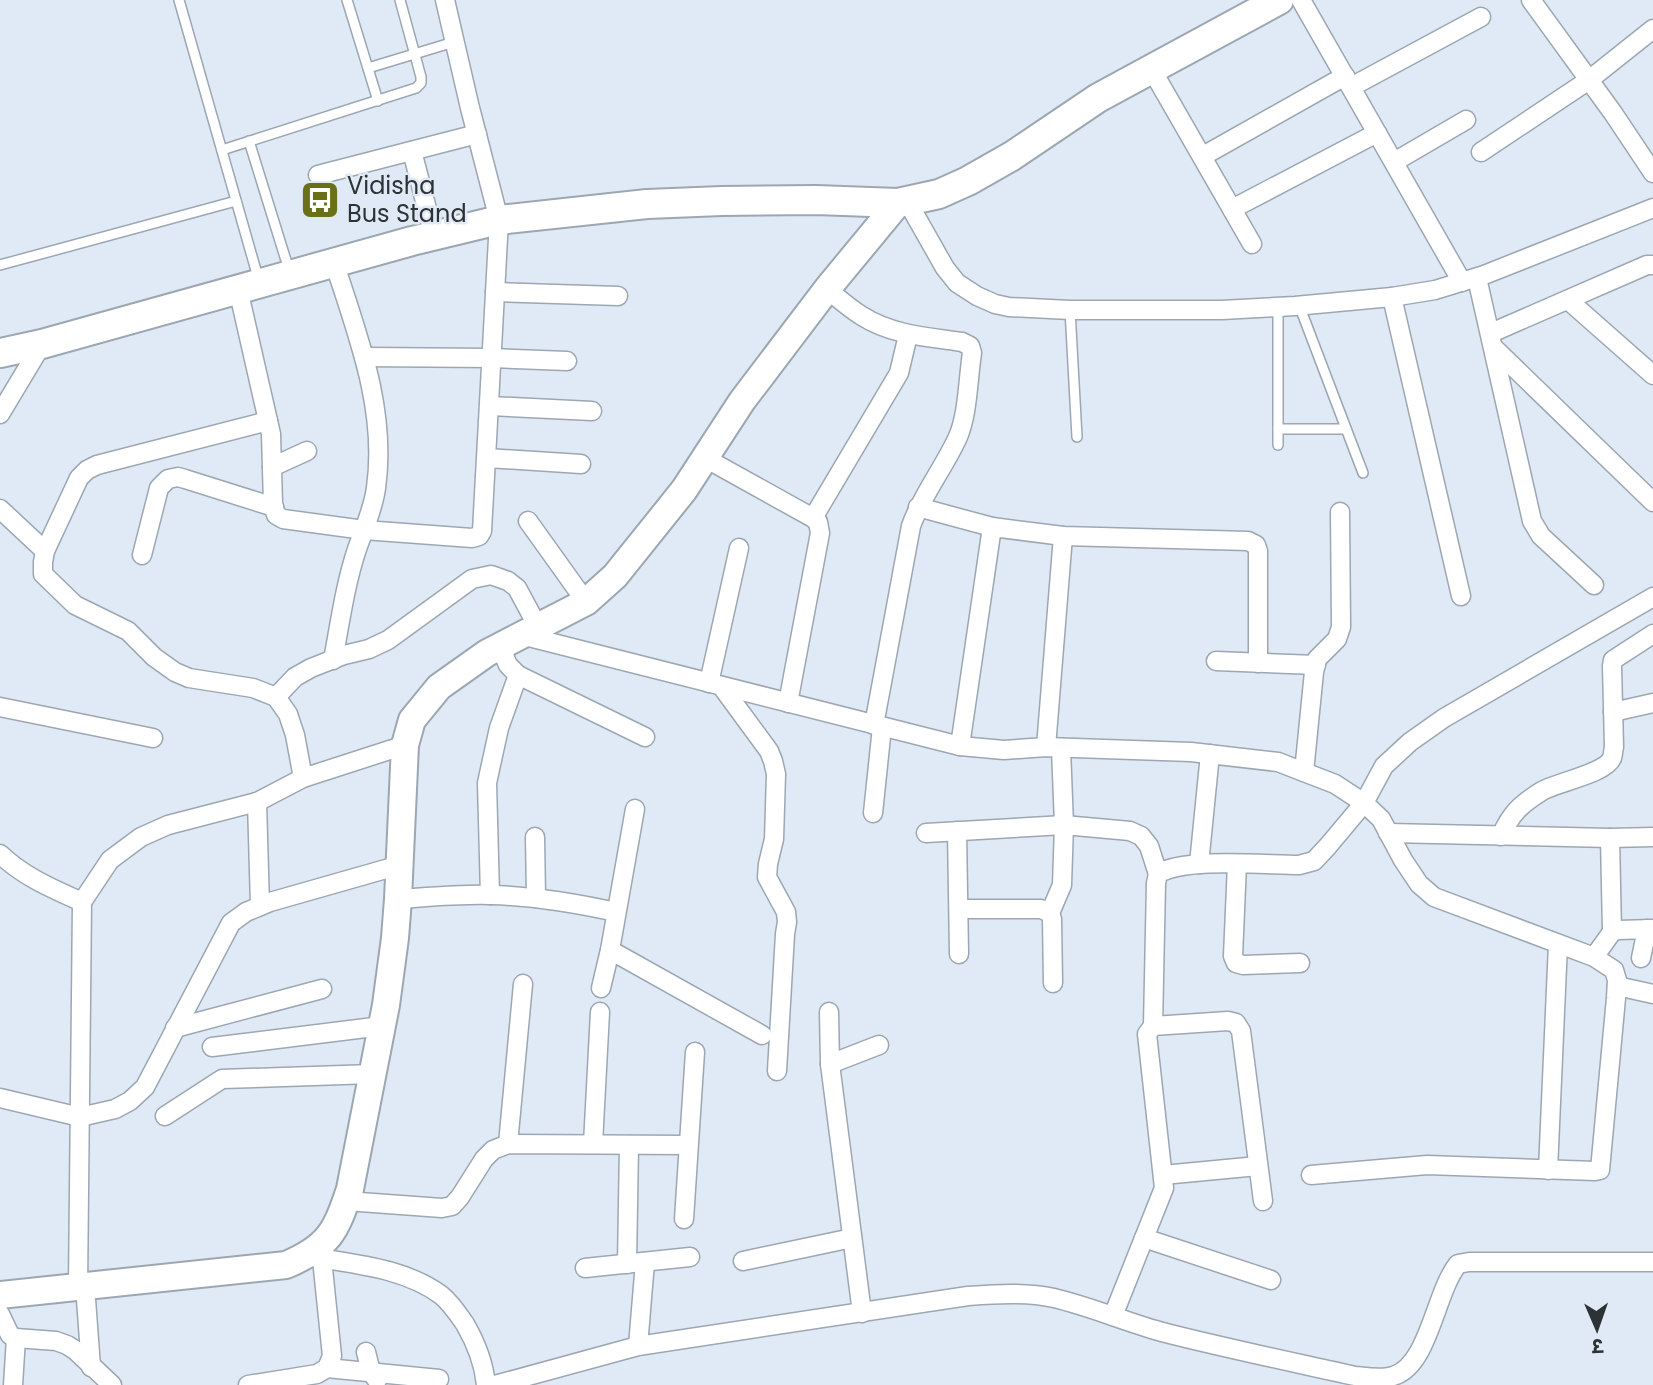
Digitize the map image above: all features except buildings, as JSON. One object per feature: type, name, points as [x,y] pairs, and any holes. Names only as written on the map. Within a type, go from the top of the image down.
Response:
[{"type":"main road","points":[[0,353],[42,344],[334,262],[499,220],[647,204],[816,200],[902,202],[939,194],[1012,156],[1098,98],[1152,70],[1249,12],[1279,0]]},
{"type":"main road","points":[[0,1295],[286,1265],[314,1258],[341,1216],[346,1201],[382,1026],[398,899],[405,745],[412,720],[439,687],[487,653],[586,602],[615,576],[684,490],[742,401],[827,289],[902,202]]},
{"type":"street","points":[[249,286],[271,434],[276,514],[283,519],[364,530],[472,538],[480,536],[487,458],[499,220],[445,0]]},
{"type":"street","points":[[1301,0],[1394,162],[1470,280],[1492,340],[1532,522],[1541,536],[1594,585]]},
{"type":"street","points":[[1531,0],[1653,173]]},
{"type":"street","points":[[1203,156],[1481,18]]},
{"type":"street","points":[[1481,152],[1589,80],[1653,29]]},
{"type":"street","points":[[1152,70],[1252,244]]},
{"type":"street","points":[[1394,162],[1466,120]]},
{"type":"street","points":[[1232,209],[1377,133]]},
{"type":"street","points":[[318,174],[477,134]]},
{"type":"street","points":[[412,151],[434,236]]},
{"type":"street","points":[[902,202],[945,268],[957,283],[977,296],[1009,307],[1070,310],[1222,310],[1278,307],[1435,290],[1470,280],[1653,208]]},
{"type":"street","points":[[333,660],[345,591],[374,500],[379,461],[377,419],[370,380],[334,262]]},
{"type":"street","points":[[1492,340],[1568,300],[1647,265],[1653,265]]},
{"type":"street","points":[[827,289],[860,315],[884,327],[908,335],[962,342],[970,346],[972,353],[958,438],[918,508],[911,526],[878,726],[873,813]]},
{"type":"street","points":[[495,292],[618,296]]},
{"type":"street","points":[[1392,296],[1461,596]]},
{"type":"street","points":[[1568,300],[1653,375]]},
{"type":"street","points":[[813,517],[900,373],[908,335]]},
{"type":"street","points":[[1492,340],[1653,502]]},
{"type":"street","points":[[0,414],[42,344]]},
{"type":"street","points":[[364,357],[567,361]]},
{"type":"street","points":[[490,406],[592,411]]},
{"type":"street","points":[[268,421],[97,465],[87,470],[79,478],[45,551],[43,574],[75,605],[128,631],[154,657],[175,672],[189,678],[253,688],[276,697],[288,714],[303,778]]},
{"type":"street","points":[[272,467],[307,451]]},
{"type":"street","points":[[487,458],[582,464]]},
{"type":"street","points":[[705,458],[818,522],[820,533],[788,703]]},
{"type":"street","points":[[142,555],[159,488],[168,479],[178,477],[274,507]]},
{"type":"street","points":[[918,508],[992,527],[1063,537],[1248,541],[1256,545],[1258,551],[1258,663]]},
{"type":"street","points":[[0,509],[45,551]]},
{"type":"street","points":[[1304,772],[1317,659],[1337,639],[1341,627],[1340,512]]},
{"type":"street","points":[[528,521],[586,602]]},
{"type":"street","points":[[960,746],[992,527]]},
{"type":"street","points":[[1053,983],[1050,913],[1062,885],[1064,825],[1054,748],[1063,537]]},
{"type":"street","points":[[739,548],[716,685],[769,751],[776,774],[774,839],[767,877],[781,900],[787,922],[777,1071]]},
{"type":"street","points":[[276,697],[295,677],[388,640],[472,579],[491,575],[508,581],[517,588],[520,636],[508,665],[518,675],[645,737]]},
{"type":"street","points":[[1158,874],[1166,869],[1199,864],[1299,865],[1314,861],[1364,803],[1384,766],[1410,742],[1444,718],[1653,597]]},
{"type":"street","points":[[1501,836],[1516,809],[1544,790],[1606,766],[1612,759],[1613,660],[1653,634]]},
{"type":"street","points":[[520,636],[960,746],[1004,750],[1054,748],[1191,752],[1278,762],[1335,784],[1364,803],[1381,819],[1419,884],[1434,897],[1594,957],[1614,970],[1617,980],[1600,1170],[1427,1165],[1311,1175]]},
{"type":"street","points":[[1216,661],[1316,664]]},
{"type":"street","points":[[490,895],[487,783],[499,728],[518,675]]},
{"type":"street","points":[[1613,712],[1653,703]]},
{"type":"street","points":[[0,706],[153,738]]},
{"type":"street","points":[[92,1367],[82,1287],[82,902],[110,860],[141,836],[168,825],[257,802],[303,778],[405,745]]},
{"type":"street","points":[[1199,864],[1209,754]]},
{"type":"street","points":[[257,802],[260,906]]},
{"type":"street","points":[[601,988],[635,809]]},
{"type":"street","points":[[926,833],[1064,825],[1130,831],[1141,836],[1149,846],[1158,874],[1153,1026],[1147,1034],[1164,1188],[1113,1316]]},
{"type":"street","points":[[957,831],[960,954]]},
{"type":"street","points":[[1388,833],[1653,837]]},
{"type":"street","points":[[535,837],[536,898]]},
{"type":"street","points":[[1610,838],[1612,932]]},
{"type":"street","points":[[0,854],[11,865],[41,884],[82,902]]},
{"type":"street","points":[[1237,864],[1233,956],[1236,963],[1300,963]]},
{"type":"street","points":[[0,1098],[80,1117],[115,1110],[145,1087],[231,923],[260,906],[400,865]]},
{"type":"street","points":[[398,899],[490,895],[536,898],[617,912]]},
{"type":"street","points":[[959,909],[1041,909],[1050,913]]},
{"type":"street","points":[[1594,957],[1612,932],[1650,929],[1641,958]]},
{"type":"street","points":[[1548,1170],[1558,944]]},
{"type":"street","points":[[610,950],[762,1035]]},
{"type":"street","points":[[508,1144],[523,984]]},
{"type":"street","points":[[1616,986],[1653,994]]},
{"type":"street","points":[[176,1028],[322,989]]},
{"type":"street","points":[[593,1144],[600,1012]]},
{"type":"street","points":[[829,1012],[830,1064],[862,1313]]},
{"type":"street","points":[[1153,1026],[1228,1021],[1236,1023],[1241,1031],[1263,1201]]},
{"type":"street","points":[[212,1047],[382,1026]]},
{"type":"street","points":[[830,1064],[879,1045]]},
{"type":"street","points":[[684,1219],[695,1052]]},
{"type":"street","points":[[165,1116],[222,1079],[373,1074]]},
{"type":"street","points":[[346,1201],[442,1208],[452,1206],[484,1159],[494,1150],[508,1144],[688,1145]]},
{"type":"street","points":[[627,1264],[629,1145]]},
{"type":"street","points":[[1163,1175],[1258,1166]]},
{"type":"street","points":[[743,1261],[852,1238]]},
{"type":"street","points":[[1144,1238],[1271,1280]]},
{"type":"street","points":[[585,1268],[690,1257]]},
{"type":"street","points":[[248,1385],[317,1374],[327,1368],[332,1356],[314,1258],[379,1269],[415,1280],[440,1295],[451,1304],[470,1333],[488,1381],[638,1346],[993,1294],[1051,1298],[1183,1337],[1354,1376],[1408,1378],[1446,1284],[1458,1264],[1653,1262]]},
{"type":"street","points":[[638,1346],[645,1262]]},
{"type":"street","points":[[0,1314],[10,1335],[67,1345],[111,1385]]},
{"type":"street","points":[[13,1385],[16,1338]]},
{"type":"street","points":[[366,1352],[376,1378]]},
{"type":"street","points":[[327,1368],[376,1378],[439,1379]]},
{"type":"lane","points":[[179,0],[236,201],[249,286]]},
{"type":"lane","points":[[347,0],[378,101]]},
{"type":"lane","points":[[222,150],[416,88],[421,83],[421,77],[400,0]]},
{"type":"lane","points":[[368,68],[454,42]]},
{"type":"lane","points":[[248,141],[290,275]]},
{"type":"lane","points":[[0,265],[236,201]]},
{"type":"lane","points":[[1299,305],[1363,473]]},
{"type":"lane","points":[[1278,307],[1278,445]]},
{"type":"lane","points":[[1070,310],[1077,437]]},
{"type":"lane","points":[[1278,429],[1346,429]]},
{"type":"place","name":"Vidisha Bus Stand","points":[[320,200]]}]
